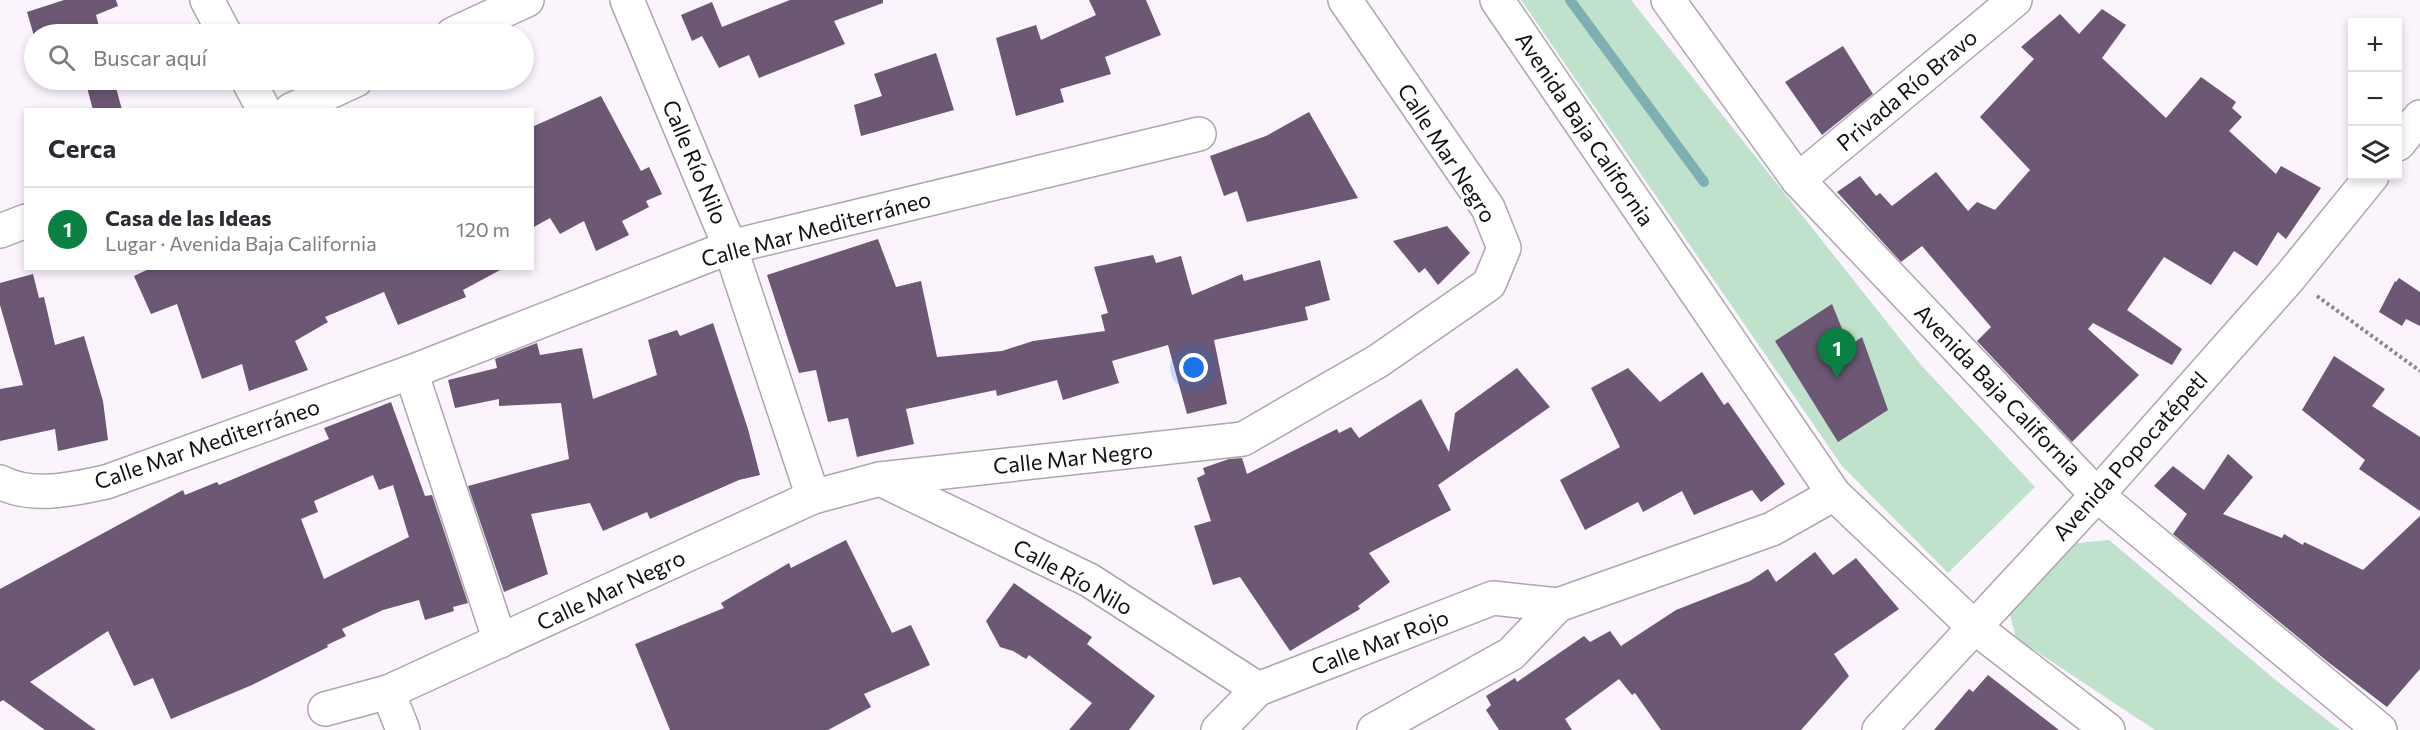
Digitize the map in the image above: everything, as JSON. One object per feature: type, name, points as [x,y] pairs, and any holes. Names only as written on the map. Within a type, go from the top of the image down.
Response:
[{"type":"street","points":[[207,0],[220,24]]},
{"type":"street","points":[[475,24],[527,0]]},
{"type":"street","name":"Calle Río Nilo","points":[[627,0],[730,247],[813,497]]},
{"type":"street","name":"Calle Mar Negro","points":[[325,709],[388,692],[813,497],[880,479],[1243,439],[1378,361],[1489,284],[1504,248],[1488,208],[1345,0]]},
{"type":"street","name":"Avenida Baja California","points":[[1497,0],[1834,494],[1973,626],[2108,730]]},
{"type":"street","name":"Avenida Baja California","points":[[1668,0],[1798,180],[2097,495],[2380,730]]},
{"type":"street","name":"Privada Río Bravo","points":[[1798,180],[2015,0]]},
{"type":"street","points":[[253,90],[263,108]]},
{"type":"street","points":[[295,108],[334,90]]},
{"type":"street","points":[[2402,138],[2420,117]]},
{"type":"street","name":"Calle Mar Mediterráneo","points":[[0,482],[35,492],[71,489],[106,482],[411,372],[730,247],[1199,134]]},
{"type":"street","name":"Avenida Popocatépetl","points":[[1879,730],[1973,626],[2097,495],[2290,277],[2369,180]]},
{"type":"street","points":[[0,231],[24,222]]},
{"type":"street","points":[[411,372],[500,641]]},
{"type":"street","name":"Calle Río Nilo","points":[[880,479],[1089,580],[1258,689]]},
{"type":"street","name":"Calle Mar Rojo","points":[[1218,730],[1258,689],[1493,598],[1558,605],[1772,529],[1834,494]]},
{"type":"street","name":"Calle Mar Rojo","points":[[1374,730],[1511,654],[1558,605]]},
{"type":"street","points":[[388,692],[403,730]]},
{"type":"path","points":[[2290,277],[2420,370]]},
{"type":"green space","points":[[1521,0],[1631,0],[1921,365],[2035,487],[1948,573],[1842,466]]},
{"type":"green space","points":[[2109,540],[2278,682],[2340,730],[2155,730],[2016,638],[2010,615],[2069,544]]},
{"type":"building","points":[[64,0],[116,0],[118,6],[96,15],[98,24],[30,24],[27,12]]},
{"type":"building","points":[[790,0],[883,0],[883,3],[834,21],[845,44],[759,78],[749,55],[719,68],[702,36],[692,41],[681,15],[712,2],[722,27]]},
{"type":"building","points":[[1089,0],[1146,0],[1161,35],[1105,57],[1111,74],[1060,89],[1064,102],[1016,116],[996,38],[1036,25],[1041,40],[1096,15]]},
{"type":"building","points":[[2102,9],[2126,25],[2102,58],[2166,118],[2201,77],[2236,102],[2232,108],[2242,117],[2229,131],[2276,174],[2281,166],[2321,188],[2286,239],[2278,232],[2257,266],[2234,251],[2211,285],[2164,257],[2127,310],[2182,349],[2172,365],[2093,323],[2088,329],[2139,375],[2072,442],[1977,341],[1991,327],[1922,246],[1901,262],[1837,192],[1860,176],[1876,196],[1880,193],[1892,206],[1936,172],[1968,211],[1977,202],[1995,210],[2030,170],[1980,117],[2034,59],[2021,47],[2060,14],[2079,34]]},
{"type":"building","points":[[1843,46],[1873,94],[1822,135],[1785,82]]},
{"type":"building","points":[[936,53],[954,110],[861,136],[854,105],[882,96],[874,74]]},
{"type":"building","points":[[88,90],[117,90],[121,108],[92,108]]},
{"type":"building","points":[[601,96],[641,171],[649,167],[662,194],[646,201],[649,207],[622,221],[629,235],[596,251],[584,221],[560,234],[550,218],[534,227],[534,126]]},
{"type":"building","points":[[1309,112],[1358,198],[1247,222],[1237,191],[1224,196],[1210,156],[1266,136]]},
{"type":"building","points":[[1447,226],[1470,253],[1438,285],[1425,268],[1419,273],[1393,241]]},
{"type":"building","points":[[878,239],[896,287],[921,281],[937,357],[1002,351],[1033,341],[1105,331],[1101,315],[1108,313],[1094,267],[1153,255],[1156,263],[1181,256],[1192,295],[1242,274],[1244,281],[1320,260],[1330,300],[1305,307],[1308,320],[1214,340],[1227,404],[1187,414],[1168,345],[1112,361],[1119,383],[1063,400],[1057,380],[997,396],[996,390],[906,409],[914,444],[857,457],[848,418],[828,422],[816,370],[799,373],[767,275]]},
{"type":"building","points":[[147,270],[500,270],[463,290],[466,297],[398,325],[384,292],[325,317],[328,322],[295,341],[308,370],[249,391],[242,364],[202,379],[177,304],[151,314],[134,276]]},
{"type":"building","points":[[33,274],[39,298],[44,297],[55,345],[84,336],[103,401],[108,440],[58,451],[55,429],[0,441],[0,389],[23,385],[0,305],[0,283]]},
{"type":"building","points":[[2399,278],[2420,292],[2420,326],[2406,319],[2402,326],[2379,312],[2395,281]]},
{"type":"building","points":[[1832,304],[1849,346],[1862,337],[1888,410],[1838,442],[1775,341]]},
{"type":"building","points":[[713,323],[748,429],[760,475],[739,480],[650,519],[647,512],[603,531],[590,503],[531,514],[548,574],[504,592],[468,486],[569,459],[561,403],[499,406],[499,399],[455,408],[448,380],[497,368],[495,359],[537,343],[540,355],[582,348],[593,399],[657,375],[648,340],[677,330],[680,336]]},
{"type":"building","points":[[2334,356],[2385,389],[2372,406],[2420,437],[2420,511],[2359,469],[2365,460],[2302,410]]},
{"type":"building","points":[[1517,368],[1550,407],[1438,485],[1451,510],[1369,553],[1390,582],[1358,606],[1360,609],[1290,651],[1240,577],[1213,585],[1194,526],[1211,521],[1197,478],[1205,474],[1203,468],[1229,459],[1242,458],[1247,474],[1337,429],[1339,433],[1351,427],[1359,438],[1421,399],[1449,452],[1455,413]]},
{"type":"building","points":[[1628,368],[1660,402],[1702,372],[1724,405],[1728,402],[1785,484],[1761,502],[1752,490],[1694,515],[1682,491],[1643,512],[1638,502],[1585,530],[1560,480],[1620,447],[1591,388]]},
{"type":"building","points":[[391,402],[425,496],[432,495],[468,603],[453,607],[454,611],[425,620],[419,600],[383,610],[342,629],[346,636],[327,645],[328,647],[252,685],[171,719],[153,678],[134,686],[108,631],[30,682],[96,730],[45,730],[3,700],[0,702],[0,589],[183,490],[185,495],[217,482],[219,485],[329,439],[324,428]],"holes":[[[373,475],[379,490],[393,485],[409,537],[324,579],[301,519],[318,512],[314,501]]]},
{"type":"building","points":[[2228,454],[2253,477],[2223,514],[2282,538],[2284,534],[2303,545],[2304,542],[2363,570],[2420,516],[2420,669],[2387,707],[2328,662],[2173,534],[2187,514],[2154,486],[2173,466],[2204,490]]},
{"type":"building","points":[[846,540],[892,633],[911,625],[930,665],[864,694],[871,707],[828,730],[670,730],[635,644],[724,608],[721,603],[789,563],[791,568]]},
{"type":"building","points":[[1815,552],[1833,575],[1856,558],[1899,609],[1834,654],[1849,676],[1801,730],[1661,730],[1635,693],[1632,695],[1619,679],[1565,719],[1572,730],[1499,730],[1486,710],[1491,705],[1486,696],[1515,678],[1517,682],[1584,636],[1590,642],[1610,631],[1621,646],[1676,610],[1750,581],[1768,569],[1776,582]]},
{"type":"building","points":[[1014,583],[1092,637],[1087,644],[1155,696],[1129,730],[1069,730],[1092,703],[1029,655],[1026,659],[1013,651],[1000,647],[986,621]]},
{"type":"building","points":[[1988,675],[2059,730],[1934,730],[1969,689],[1973,692]]},
{"type":"waterway","points":[[1570,0],[1704,182]]},
{"type":"place","name":"Casa de las Ideas","points":[[1837,378]]}]
